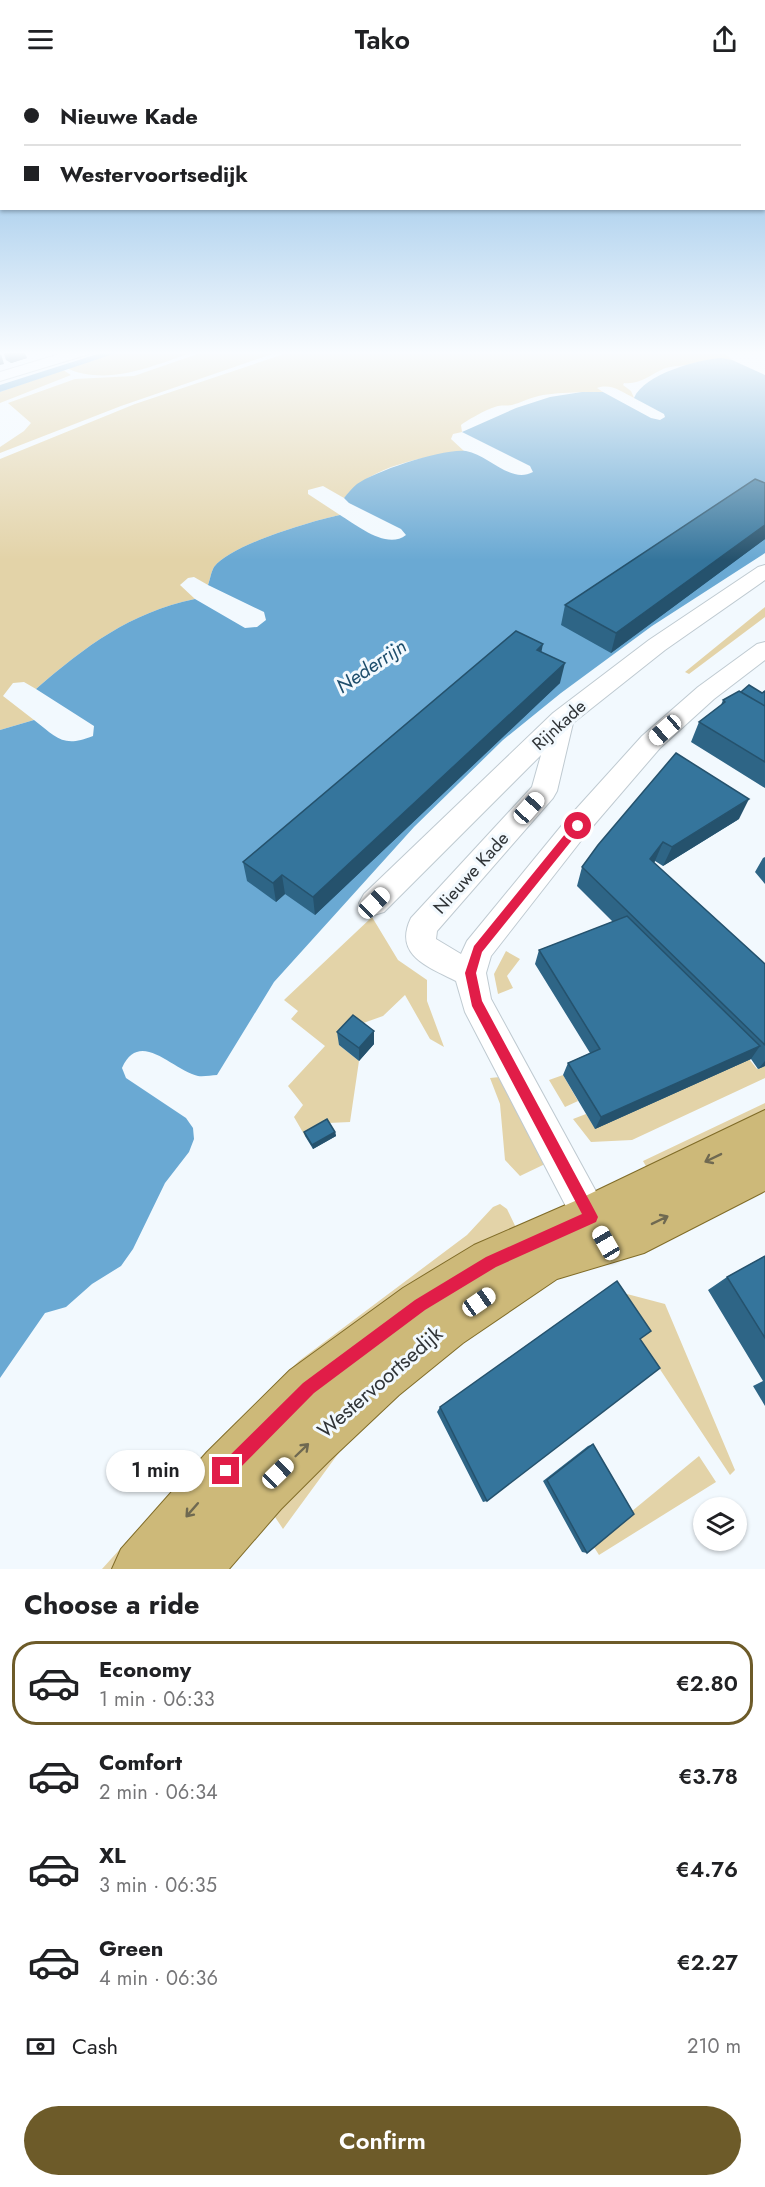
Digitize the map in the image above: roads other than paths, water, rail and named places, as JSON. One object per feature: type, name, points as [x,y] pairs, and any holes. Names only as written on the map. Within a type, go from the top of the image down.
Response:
[{"type":"main road","name":"Westervoortsedijk","points":[[191,1569],[261,1489],[325,1428],[381,1377],[446,1326],[540,1262],[564,1251],[765,1132]]},
{"type":"main road","name":"Westervoortsedijk","points":[[141,1569],[226,1471],[308,1388],[430,1299],[491,1262],[598,1230],[627,1236],[754,1181]]},
{"type":"street","name":"Rijnkade","points":[[374,903],[562,719],[657,645],[765,571]]},
{"type":"street","points":[[598,1230],[476,1002],[471,973],[478,950],[578,826],[651,742],[706,693],[765,649]]},
{"type":"street","name":"Nieuwe Kade","points":[[471,973],[447,963],[421,945],[422,927],[544,791],[562,719]]},
{"type":"water","name":"Nederrijn","points":[[488,421],[765,421],[765,553],[652,626],[561,693],[503,740],[414,827],[274,982],[217,1075],[198,1076],[188,1073],[157,1055],[147,1052],[138,1052],[129,1057],[122,1068],[126,1078],[186,1118],[193,1128],[194,1139],[189,1152],[165,1183],[133,1249],[121,1266],[92,1284],[66,1307],[45,1313],[0,1378],[0,730],[34,720],[55,736],[67,741],[93,736],[94,726],[36,689],[91,645],[149,613],[195,599],[245,628],[257,627],[266,620],[264,612],[208,585],[214,567],[223,558],[237,550],[293,528],[340,515],[382,538],[398,539],[406,535],[401,529],[349,503],[344,498],[355,486],[366,479],[410,462],[456,451],[475,454],[508,472],[524,475],[533,472],[530,466],[462,432]]}]
